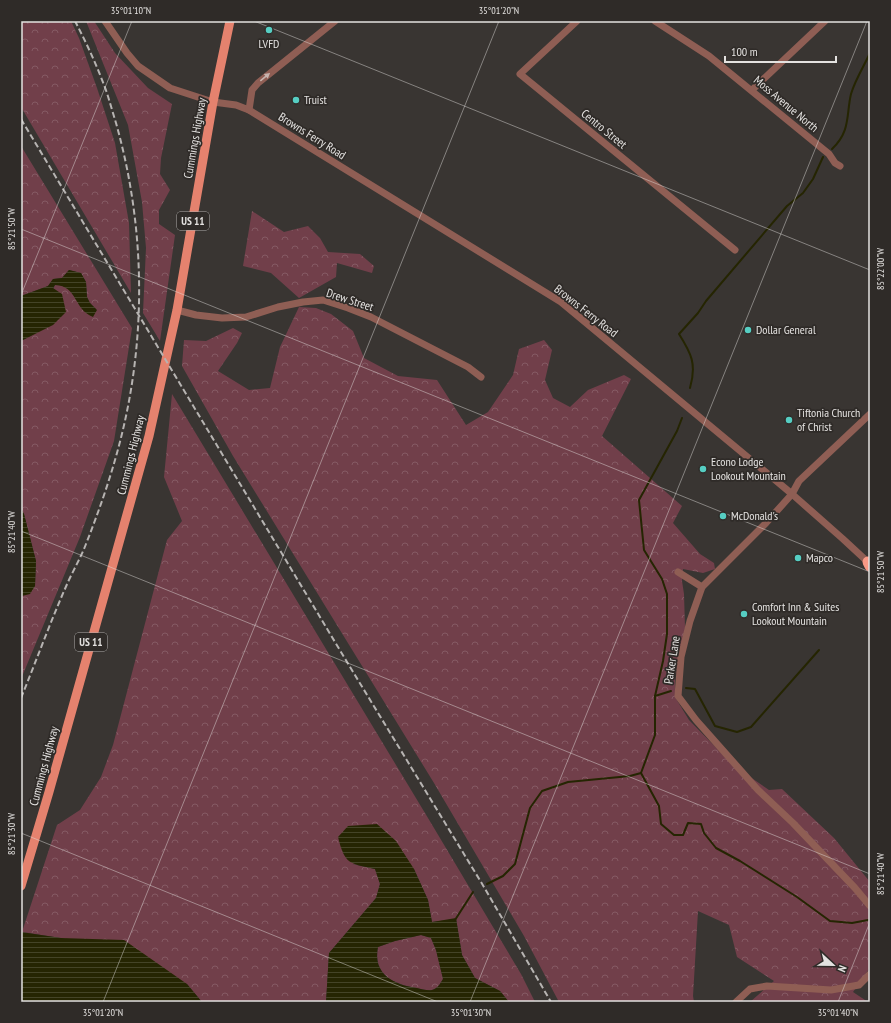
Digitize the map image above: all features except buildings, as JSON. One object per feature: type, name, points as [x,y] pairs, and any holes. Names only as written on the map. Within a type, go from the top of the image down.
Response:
[{"type":"main road","name":"Cummings Highway","points":[[22,884],[137,483],[149,436],[177,310],[213,102],[230,21]]},
{"type":"street","name":"Browns Ferry Road","points":[[105,21],[138,66],[170,88],[213,102],[236,105],[249,110],[561,302],[792,494],[870,564]]},
{"type":"street","points":[[249,110],[252,90],[258,83],[327,23],[335,21]]},
{"type":"street","name":"Centro Street","points":[[577,21],[520,74],[736,250]]},
{"type":"street","name":"Moss Avenue North","points":[[655,21],[709,56],[829,154],[835,163],[840,166]]},
{"type":"street","points":[[752,90],[825,21]]},
{"type":"street","name":"Drew Street","points":[[177,310],[196,315],[222,318],[246,317],[278,307],[302,302],[323,300],[348,308],[371,318],[468,367],[481,377]]},
{"type":"street","name":"Parker Lane","points":[[870,414],[799,481],[792,494],[702,587],[690,621],[681,657],[678,696],[696,720],[758,790],[793,823],[855,888],[870,906]]},
{"type":"street","points":[[678,572],[702,587]]},
{"type":"street","points":[[736,1002],[750,989],[767,986],[831,990],[859,985],[870,974]]},
{"type":"green space","points":[[21,21],[71,21],[79,38],[115,143],[129,223],[131,293],[21,107]]},
{"type":"green space","points":[[86,21],[94,21],[115,53],[148,88],[172,104],[161,158],[160,174],[170,190],[159,210],[159,224],[175,235],[160,341],[143,313],[146,248],[142,202],[128,125]]},
{"type":"green space","points":[[21,146],[132,328],[114,441],[80,537],[21,679],[21,595],[35,586],[36,561],[24,514],[21,508],[21,341],[32,335],[55,285],[62,285],[70,290],[74,296],[97,310],[90,303],[87,297],[86,282],[81,273],[69,270],[62,278],[53,279],[48,286],[21,296]]},
{"type":"green space","points":[[252,211],[284,232],[308,226],[320,238],[328,252],[360,254],[374,266],[372,273],[337,263],[336,277],[299,298],[271,273],[243,266]]},
{"type":"green space","points":[[299,307],[316,308],[331,314],[353,331],[364,358],[398,376],[437,380],[466,425],[488,412],[513,375],[519,349],[544,340],[552,350],[545,380],[553,398],[570,407],[588,390],[624,375],[631,379],[602,436],[682,506],[673,523],[700,554],[714,563],[715,569],[703,573],[683,569],[682,581],[685,628],[675,675],[675,697],[689,720],[734,766],[769,790],[782,789],[834,838],[870,882],[870,963],[869,969],[853,992],[868,1002],[750,1002],[774,981],[737,957],[729,925],[698,911],[693,996],[694,1002],[559,1002],[524,936],[434,783],[233,456],[182,366],[184,340],[206,341],[233,328],[242,333],[218,371],[249,390],[270,388],[280,347]]},
{"type":"green space","points":[[172,394],[431,823],[521,974],[535,1002],[509,1002],[500,991],[475,978],[462,955],[456,919],[432,922],[428,900],[414,869],[352,864],[375,869],[380,884],[376,898],[329,953],[326,1002],[202,1002],[187,984],[61,938],[22,932],[57,825],[80,810],[101,777],[113,745],[167,540],[182,521],[164,477]]},
{"type":"green space","points":[[421,935],[431,938],[436,950],[443,979],[437,987],[432,990],[424,990],[393,981],[382,971],[377,957],[378,947],[395,941]]},
{"type":"shaded area","points":[[69,270],[81,273],[86,282],[87,297],[90,303],[97,310],[93,317],[82,309],[68,289],[55,285],[53,288],[62,294],[66,312],[53,325],[21,341],[21,296],[48,286],[53,279],[62,278]]},
{"type":"shaded area","points":[[21,508],[24,514],[36,561],[35,586],[30,594],[22,596]]},
{"type":"shaded area","points":[[377,824],[396,841],[414,869],[428,900],[432,922],[456,918],[462,955],[475,978],[500,991],[509,1002],[326,1002],[329,953],[376,898],[380,884],[375,869],[354,864],[346,858],[343,853],[338,837],[348,826]],"holes":[[[421,935],[431,938],[436,950],[443,979],[436,988],[427,990],[400,984],[393,981],[382,971],[378,964],[378,947],[395,941]]]},
{"type":"shaded area","points":[[21,932],[61,938],[124,940],[187,984],[202,1002],[21,1002]]},
{"type":"waterway","points":[[832,149],[842,136],[845,129],[851,94],[857,78],[870,53]]},
{"type":"waterway","points":[[690,388],[693,372],[692,359],[679,334],[787,206],[803,193],[813,179],[823,157]]},
{"type":"waterway","points":[[682,418],[677,431],[639,500],[644,550],[662,579],[667,594],[667,634],[663,661],[655,696],[655,735],[641,773],[659,806],[661,824],[674,835],[683,835],[688,823],[701,824],[704,833],[716,848],[740,861],[797,897],[830,921],[852,923],[868,920]]},
{"type":"waterway","points":[[686,688],[695,689],[715,726],[737,732],[751,727],[819,650]]},
{"type":"waterway","points":[[655,696],[671,691]]},
{"type":"waterway","points":[[487,884],[503,876],[515,864],[530,808],[542,791],[568,782],[630,776],[641,773]]},
{"type":"waterway","points":[[455,920],[473,892]]},
{"type":"railway","points":[[21,698],[62,596],[86,544],[109,481],[126,418],[138,334],[138,249],[126,165],[107,93],[100,74],[75,21]]},
{"type":"railway","points":[[21,119],[481,882],[551,1002]]},
{"type":"place","name":"LVFD","points":[[269,30]]},
{"type":"place","name":"Truist","points":[[296,100]]},
{"type":"place","name":"Dollar General","points":[[748,330]]},
{"type":"place","name":"Tiftonia Church of Christ","points":[[789,420]]},
{"type":"place","name":"Econo Lodge Lookout Mountain","points":[[703,469]]},
{"type":"place","name":"McDonald's","points":[[723,516]]},
{"type":"place","name":"Mapco","points":[[798,558]]},
{"type":"place","name":"Comfort Inn & Suites Lookout Mountain","points":[[744,614]]}]
